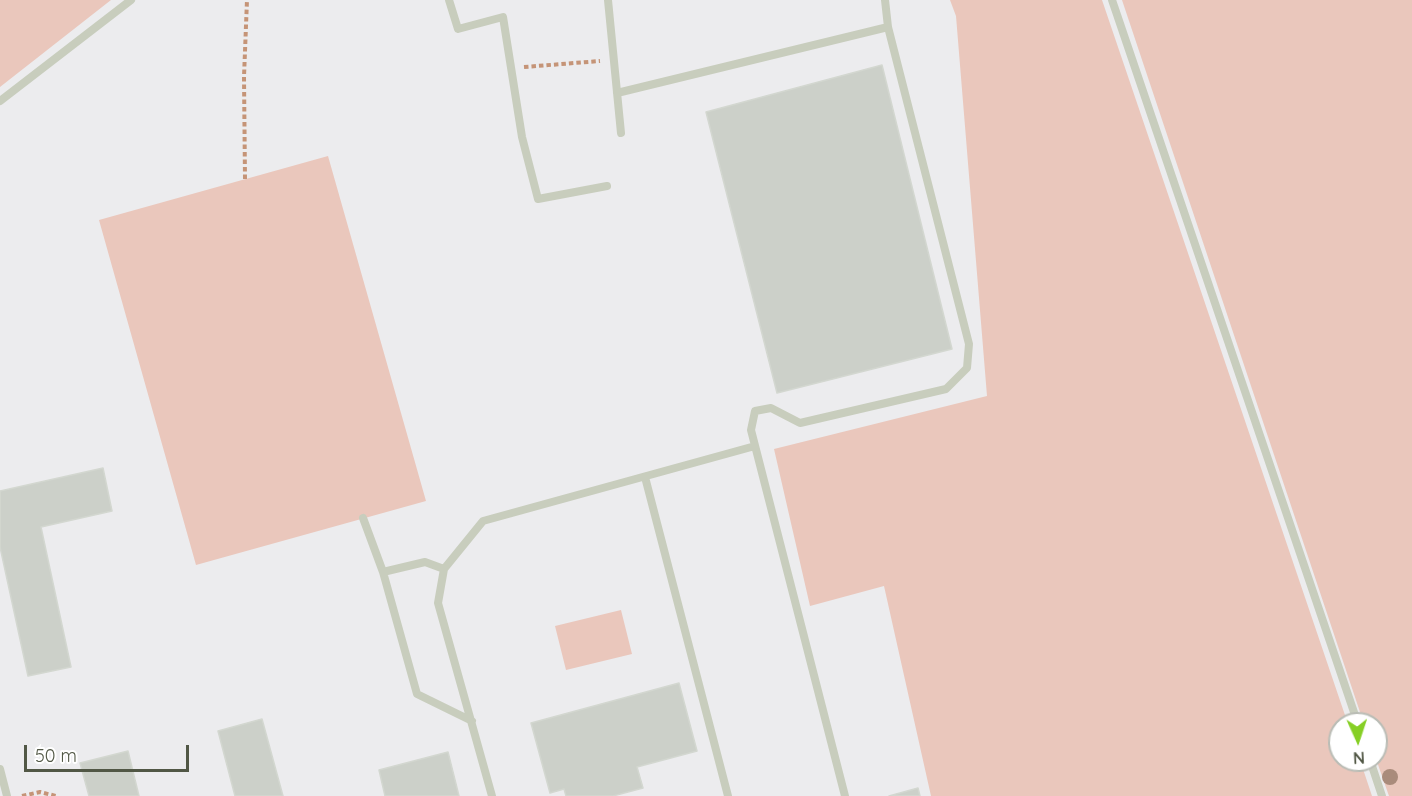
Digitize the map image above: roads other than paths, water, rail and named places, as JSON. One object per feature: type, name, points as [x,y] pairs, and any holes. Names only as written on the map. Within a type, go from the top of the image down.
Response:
[{"type":"lane","points":[[0,101],[131,0]]},
{"type":"lane","points":[[449,0],[458,29],[503,18],[522,137],[538,199],[607,186]]},
{"type":"lane","points":[[608,0],[621,133]]},
{"type":"lane","points":[[845,796],[751,430],[755,411],[771,408],[800,423],[946,389],[967,368],[969,345],[888,27],[885,0]]},
{"type":"lane","points":[[1112,0],[1354,712]]},
{"type":"lane","points":[[617,93],[888,27]]},
{"type":"lane","points":[[492,796],[438,603],[444,568],[483,521],[754,446]]},
{"type":"lane","points":[[645,477],[728,796]]},
{"type":"lane","points":[[363,518],[383,572],[417,694],[472,721]]},
{"type":"lane","points":[[383,572],[425,562],[444,568]]},
{"type":"lane","points":[[0,769],[7,796]]},
{"type":"lane","points":[[1374,772],[1382,796]]}]
